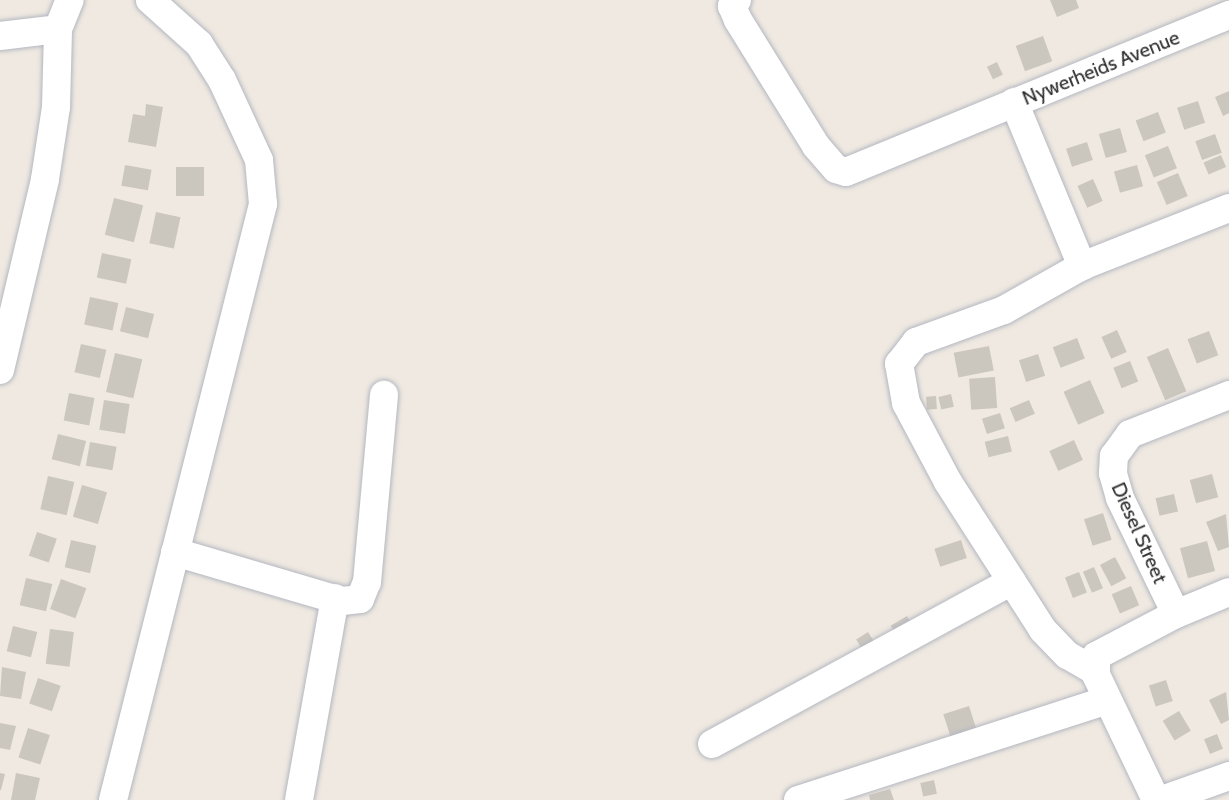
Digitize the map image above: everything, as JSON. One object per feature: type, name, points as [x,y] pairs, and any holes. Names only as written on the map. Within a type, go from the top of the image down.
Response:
[{"type":"street","points":[[113,800],[259,227],[263,178],[241,117],[199,44],[150,0]]},
{"type":"street","points":[[737,0],[732,6],[738,20],[816,146],[836,169],[857,171],[1014,102]]},
{"type":"street","points":[[0,370],[45,178],[56,106],[58,29],[69,1]]},
{"type":"street","name":"Nywerheids Avenue","points":[[1082,266],[1014,102],[1229,15]]},
{"type":"street","points":[[0,36],[58,29]]},
{"type":"street","points":[[1095,671],[1054,644],[1012,581],[916,427],[900,386],[899,364],[916,342],[1004,310],[1082,266],[1229,208]]},
{"type":"street","name":"Diesel Street","points":[[1176,614],[1120,498],[1113,473],[1114,456],[1130,434],[1229,394]]},
{"type":"street","points":[[175,552],[348,602],[360,599],[367,582],[384,395]]},
{"type":"street","points":[[712,744],[1012,581]]},
{"type":"street","points":[[1156,800],[1107,700],[1095,671],[1096,657],[1102,650],[1176,614],[1229,592]]},
{"type":"street","points":[[299,800],[334,598]]},
{"type":"street","points":[[798,800],[1107,700]]},
{"type":"street","points":[[1162,800],[1229,776]]},
{"type":"building","points":[[1050,0],[1076,0],[1079,8],[1057,17]]},
{"type":"building","points":[[1043,36],[1052,61],[1025,71],[1016,46]]},
{"type":"building","points":[[997,62],[1003,75],[993,79],[987,67]]},
{"type":"building","points":[[1229,91],[1229,113],[1223,116],[1215,97]]},
{"type":"building","points":[[1198,101],[1205,123],[1184,130],[1177,108]]},
{"type":"building","points":[[146,104],[163,107],[156,147],[128,142],[133,114],[145,116]]},
{"type":"building","points":[[1158,112],[1166,133],[1143,141],[1136,121]]},
{"type":"building","points":[[1120,128],[1127,152],[1106,158],[1099,134]]},
{"type":"building","points":[[1215,134],[1222,153],[1202,160],[1195,141]]},
{"type":"building","points":[[1087,142],[1093,160],[1072,167],[1066,149]]},
{"type":"building","points":[[1168,146],[1177,168],[1154,178],[1145,155]]},
{"type":"building","points":[[1221,155],[1226,167],[1209,174],[1204,162]]},
{"type":"building","points":[[125,165],[152,170],[148,190],[121,186]]},
{"type":"building","points":[[1137,165],[1143,186],[1120,193],[1114,172]]},
{"type":"building","points":[[176,167],[204,167],[204,196],[176,196]]},
{"type":"building","points":[[1178,173],[1188,196],[1167,205],[1157,182]]},
{"type":"building","points":[[1093,179],[1103,201],[1087,208],[1077,186]]},
{"type":"building","points":[[114,198],[143,205],[134,242],[105,235]]},
{"type":"building","points":[[156,212],[180,217],[174,248],[149,243]]},
{"type":"building","points":[[102,253],[131,259],[126,284],[97,277]]},
{"type":"building","points":[[90,297],[118,303],[113,330],[84,324]]},
{"type":"building","points":[[126,307],[154,314],[148,338],[120,331]]},
{"type":"building","points":[[1117,330],[1127,352],[1111,359],[1101,337]]},
{"type":"building","points":[[1209,331],[1218,355],[1197,364],[1188,339]]},
{"type":"building","points":[[1077,338],[1085,359],[1061,368],[1053,347]]},
{"type":"building","points":[[81,344],[106,350],[100,378],[74,372]]},
{"type":"building","points":[[989,346],[994,371],[958,377],[954,353]]},
{"type":"building","points":[[1168,348],[1186,391],[1165,400],[1147,357]]},
{"type":"building","points":[[115,353],[142,359],[133,398],[106,392]]},
{"type":"building","points":[[1038,354],[1045,376],[1026,382],[1019,360]]},
{"type":"building","points":[[1130,361],[1138,381],[1122,388],[1113,368]]},
{"type":"building","points":[[995,377],[997,408],[971,410],[969,379]]},
{"type":"building","points":[[1090,380],[1105,413],[1078,425],[1064,392]]},
{"type":"building","points":[[69,393],[95,398],[89,425],[64,420]]},
{"type":"building","points":[[951,394],[954,407],[941,410],[938,397]]},
{"type":"building","points":[[936,396],[937,409],[927,410],[926,397]]},
{"type":"building","points":[[104,400],[130,404],[125,434],[99,430]]},
{"type":"building","points":[[1029,400],[1035,414],[1016,422],[1010,408]]},
{"type":"building","points":[[1000,413],[1005,428],[987,434],[982,419]]},
{"type":"building","points":[[58,434],[86,441],[80,466],[52,459]]},
{"type":"building","points":[[1008,436],[1012,452],[989,457],[985,442]]},
{"type":"building","points":[[1074,440],[1083,460],[1058,471],[1049,451]]},
{"type":"building","points":[[90,442],[117,447],[112,470],[86,466]]},
{"type":"building","points":[[1212,474],[1218,497],[1196,503],[1190,480]]},
{"type":"building","points":[[48,476],[74,482],[67,515],[40,509]]},
{"type":"building","points":[[82,485],[107,492],[98,524],[73,517]]},
{"type":"building","points":[[1174,494],[1178,512],[1160,516],[1155,498]]},
{"type":"building","points":[[1103,513],[1112,540],[1093,546],[1084,519]]},
{"type":"building","points":[[1226,514],[1229,547],[1218,551],[1206,522]]},
{"type":"building","points":[[37,532],[57,539],[49,562],[29,556]]},
{"type":"building","points":[[71,540],[96,546],[90,573],[65,567]]},
{"type":"building","points":[[961,540],[967,558],[940,567],[934,549]]},
{"type":"building","points":[[1207,541],[1215,571],[1188,578],[1180,548]]},
{"type":"building","points":[[1115,557],[1126,578],[1111,586],[1100,565]]},
{"type":"building","points":[[1094,567],[1103,588],[1092,593],[1083,572]]},
{"type":"building","points":[[1079,572],[1087,593],[1073,598],[1065,577]]},
{"type":"building","points":[[26,578],[52,584],[46,611],[20,605]]},
{"type":"building","points":[[61,579],[86,588],[75,618],[50,609]]},
{"type":"building","points":[[1131,586],[1139,605],[1120,614],[1112,594]]},
{"type":"building","points":[[907,616],[916,631],[899,640],[891,626]]},
{"type":"building","points":[[13,626],[37,632],[31,657],[7,651]]},
{"type":"building","points":[[50,629],[74,632],[70,667],[46,664]]},
{"type":"building","points":[[868,632],[875,643],[863,650],[856,639]]},
{"type":"building","points":[[2,667],[26,672],[21,699],[0,696]]},
{"type":"building","points":[[38,678],[61,686],[52,711],[29,704]]},
{"type":"building","points":[[1166,680],[1173,701],[1156,706],[1149,686]]},
{"type":"building","points":[[1226,692],[1229,720],[1221,724],[1209,700]]},
{"type":"building","points":[[969,706],[978,733],[952,741],[943,714]]},
{"type":"building","points":[[1179,711],[1191,731],[1175,741],[1163,721]]},
{"type":"building","points":[[0,723],[16,726],[10,750],[0,748]]},
{"type":"building","points":[[28,728],[50,735],[40,765],[18,757]]},
{"type":"building","points":[[1217,734],[1223,749],[1210,754],[1204,739]]},
{"type":"building","points":[[0,773],[5,774],[1,790],[0,790]]},
{"type":"building","points":[[16,773],[40,778],[35,800],[11,800]]},
{"type":"building","points":[[934,780],[937,794],[923,797],[920,783]]},
{"type":"building","points":[[890,789],[894,800],[870,800],[869,795]]}]
